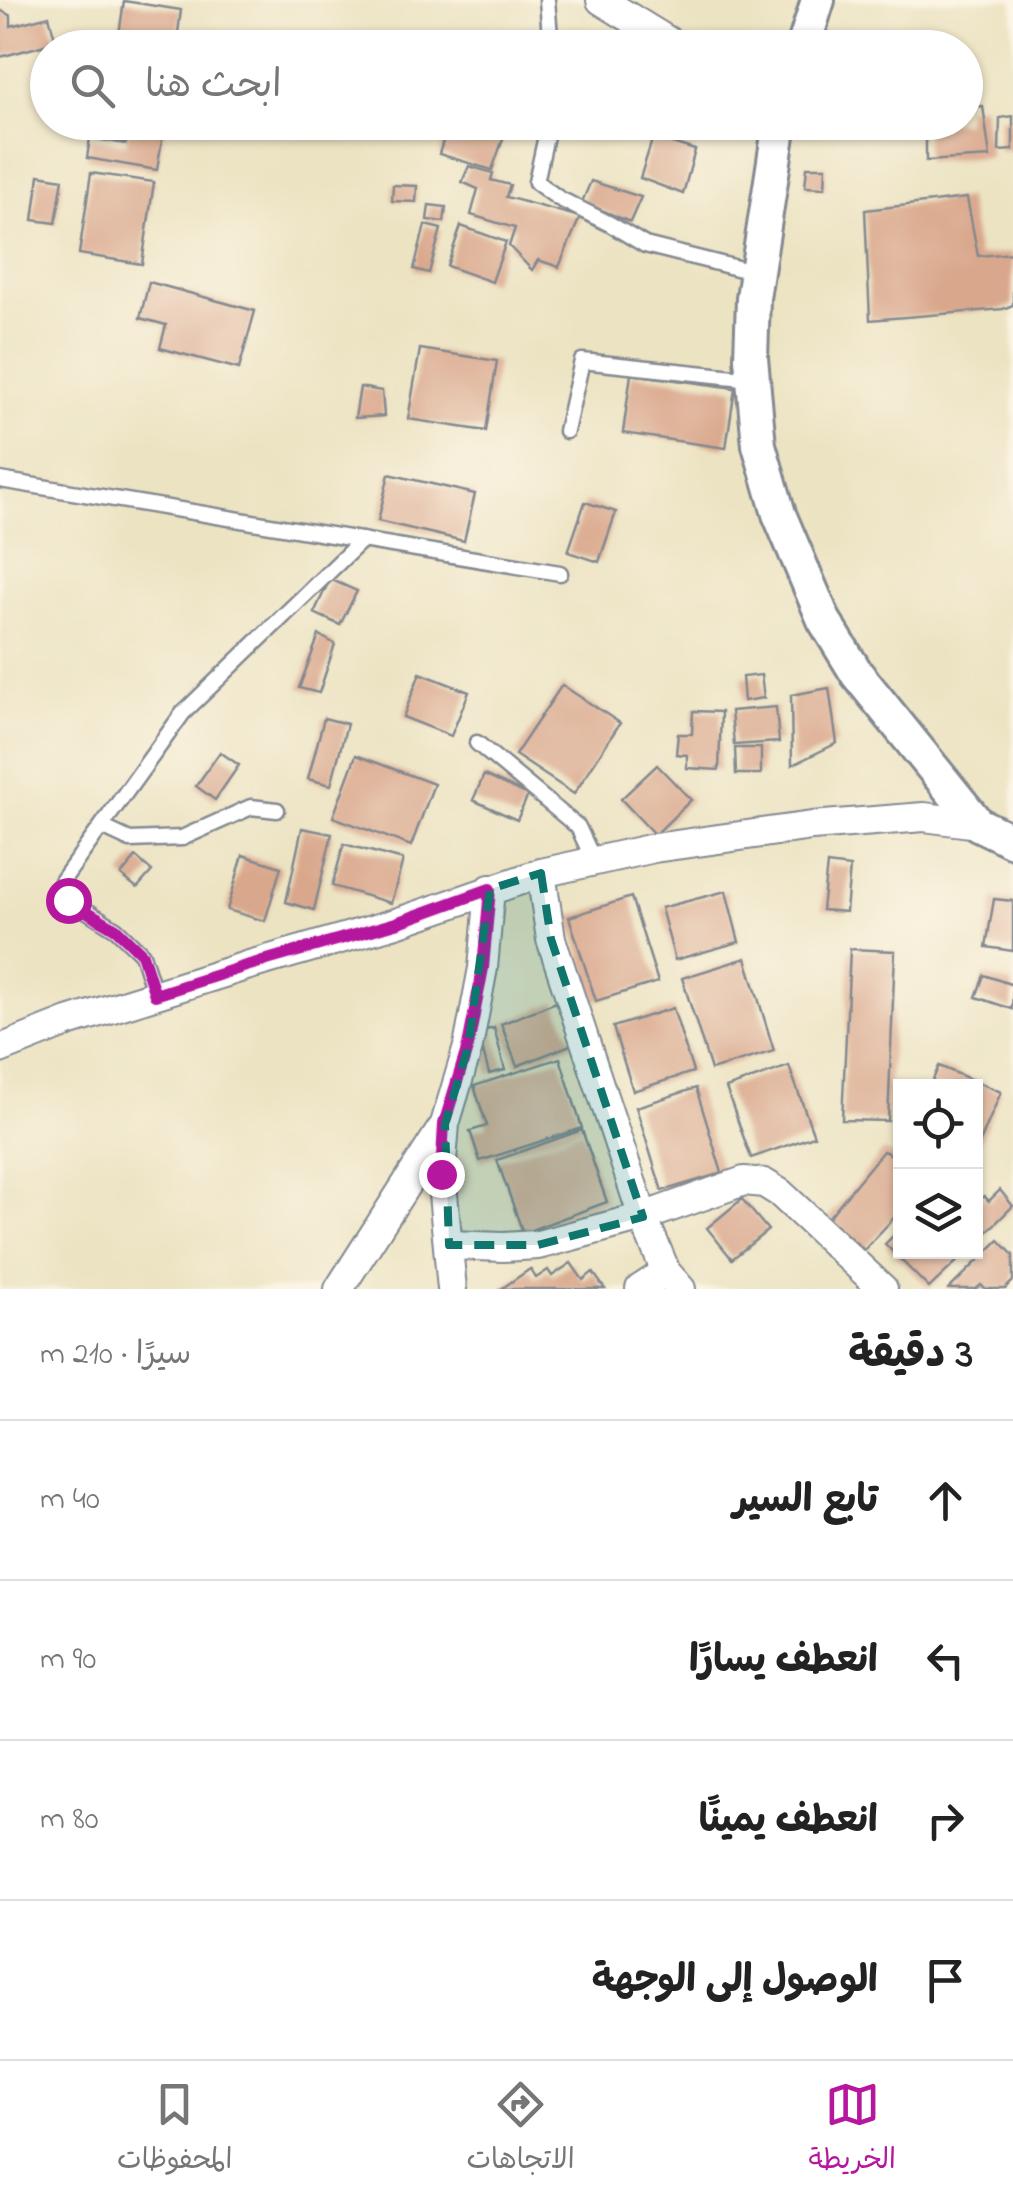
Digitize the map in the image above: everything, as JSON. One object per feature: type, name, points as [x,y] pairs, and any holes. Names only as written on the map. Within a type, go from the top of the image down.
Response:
[{"type":"street","points":[[601,0],[650,30]]},
{"type":"street","points":[[809,30],[818,0]]},
{"type":"street","points":[[777,140],[753,298],[751,358],[758,445],[780,514],[824,620],[857,674],[978,824]]},
{"type":"street","points":[[0,1048],[68,1022],[396,923],[541,873],[654,848],[812,826],[924,817],[978,824],[1013,841]]},
{"type":"street","points":[[541,873],[552,939],[643,1217],[673,1280],[640,1289]]},
{"type":"street","points":[[452,1289],[441,1174],[444,1124],[468,1046],[483,968],[490,889]]},
{"type":"street","points":[[339,1289],[444,1124]]},
{"type":"street","points":[[449,1244],[538,1245],[643,1217],[744,1181],[764,1183],[780,1193],[883,1289]]},
{"type":"lane","points":[[547,0],[550,30]]},
{"type":"lane","points":[[545,140],[536,182],[558,198],[644,245],[757,273]]},
{"type":"lane","points":[[566,431],[582,361],[753,379]]},
{"type":"lane","points":[[0,480],[560,572]]},
{"type":"lane","points":[[155,995],[142,954],[116,929],[68,900],[62,881],[183,713],[362,540]]},
{"type":"lane","points":[[477,744],[578,827],[594,861]]},
{"type":"lane","points":[[102,827],[130,840],[182,838],[252,807],[277,810]]},
{"type":"highlighted area","points":[[541,873],[551,939],[643,1217],[538,1245],[449,1245],[445,1124],[468,1047],[490,889]]},
{"type":"building","points":[[124,1],[181,10],[178,30],[120,30]]},
{"type":"building","points":[[0,10],[11,16],[11,26],[49,16],[53,30],[30,30],[30,49],[0,57]]},
{"type":"building","points":[[983,106],[990,157],[926,161],[926,140],[983,140]]},
{"type":"building","points":[[1013,116],[1013,150],[999,151],[1000,118]]},
{"type":"building","points":[[90,140],[126,144],[127,140],[162,140],[157,170],[87,158]]},
{"type":"building","points":[[443,140],[503,140],[492,170],[439,154]]},
{"type":"building","points":[[652,140],[695,150],[683,194],[640,178]]},
{"type":"building","points":[[469,166],[493,173],[491,180],[510,185],[506,197],[580,217],[559,267],[538,260],[532,270],[509,246],[515,228],[471,215],[478,189],[462,182]]},
{"type":"building","points":[[807,167],[826,167],[825,188],[805,187]]},
{"type":"building","points":[[91,173],[154,182],[142,264],[79,254]]},
{"type":"building","points":[[39,175],[63,179],[56,223],[33,220]]},
{"type":"building","points":[[591,181],[641,197],[630,222],[582,202]]},
{"type":"building","points":[[393,185],[417,186],[416,202],[392,201]]},
{"type":"building","points":[[967,198],[978,256],[1013,253],[1013,305],[870,320],[865,210]]},
{"type":"building","points":[[429,205],[446,207],[444,222],[427,220]]},
{"type":"building","points":[[425,225],[441,229],[429,273],[414,269]]},
{"type":"building","points":[[461,226],[506,242],[492,282],[447,266]]},
{"type":"building","points":[[149,282],[255,311],[239,369],[160,348],[166,325],[140,318]]},
{"type":"building","points":[[420,349],[497,361],[486,431],[408,419]]},
{"type":"building","points":[[631,374],[735,388],[726,448],[623,433]]},
{"type":"building","points":[[360,387],[382,391],[384,416],[355,418]]},
{"type":"building","points":[[389,474],[475,494],[464,541],[378,521]]},
{"type":"building","points":[[585,502],[616,512],[599,562],[568,552]]},
{"type":"building","points":[[330,579],[357,591],[340,625],[314,613]]},
{"type":"building","points":[[319,635],[335,644],[319,693],[299,688]]},
{"type":"building","points":[[420,673],[469,692],[451,736],[403,717]]},
{"type":"building","points":[[761,675],[764,698],[744,701],[742,677]]},
{"type":"building","points":[[562,685],[620,723],[574,794],[515,755]]},
{"type":"building","points":[[829,688],[837,743],[792,765],[791,695]]},
{"type":"building","points":[[776,707],[779,742],[734,745],[731,711]]},
{"type":"building","points":[[693,711],[721,712],[719,770],[687,768],[687,755],[676,754],[678,734],[692,734]]},
{"type":"building","points":[[324,718],[347,724],[331,785],[308,779]]},
{"type":"building","points":[[735,748],[761,748],[761,774],[736,774]]},
{"type":"building","points":[[220,752],[239,765],[215,800],[196,786]]},
{"type":"building","points":[[356,755],[434,784],[411,846],[333,817]]},
{"type":"building","points":[[657,765],[691,800],[655,835],[621,799]]},
{"type":"building","points":[[484,775],[528,795],[517,820],[473,800]]},
{"type":"building","points":[[302,828],[332,834],[314,910],[286,902]]},
{"type":"building","points":[[344,844],[403,860],[391,903],[332,886]]},
{"type":"building","points":[[243,855],[281,867],[265,921],[227,910]]},
{"type":"building","points":[[136,857],[152,871],[137,888],[121,875]]},
{"type":"building","points":[[827,864],[850,867],[846,912],[822,910]]},
{"type":"building","points":[[726,891],[739,942],[675,960],[661,908]]},
{"type":"building","points":[[631,897],[658,982],[596,1001],[569,917]]},
{"type":"building","points":[[994,899],[1013,901],[1013,951],[986,947]]},
{"type":"building","points":[[850,949],[895,951],[888,1121],[842,1120]]},
{"type":"building","points":[[746,958],[774,1051],[711,1070],[682,978]]},
{"type":"building","points":[[984,975],[1013,985],[1012,1009],[976,997]]},
{"type":"building","points":[[556,1002],[573,1044],[517,1066],[501,1024]]},
{"type":"building","points":[[673,1008],[693,1072],[633,1091],[613,1027]]},
{"type":"building","points":[[494,1028],[505,1070],[489,1074],[478,1032]]},
{"type":"building","points":[[560,1058],[582,1128],[480,1161],[470,1131],[487,1126],[474,1086]]},
{"type":"building","points":[[789,1066],[814,1136],[751,1158],[726,1088]]},
{"type":"building","points":[[939,1066],[970,1079],[933,1079]]},
{"type":"building","points":[[983,1084],[1001,1092],[983,1135]]},
{"type":"building","points":[[696,1088],[722,1173],[662,1191],[636,1107]]},
{"type":"building","points":[[582,1130],[607,1202],[523,1233],[497,1160]]},
{"type":"building","points":[[883,1151],[893,1155],[893,1219],[864,1250],[828,1218]]},
{"type":"building","points":[[1000,1190],[1013,1206],[983,1236],[983,1197],[989,1201]]},
{"type":"building","points":[[742,1199],[768,1230],[732,1259],[707,1228]]},
{"type":"building","points":[[893,1236],[893,1252],[885,1244]]},
{"type":"building","points":[[999,1240],[1013,1255],[1013,1281],[1005,1289],[985,1289],[981,1285],[976,1289],[949,1289],[983,1259]]},
{"type":"building","points":[[900,1259],[960,1259],[929,1288]]},
{"type":"building","points":[[571,1263],[583,1280],[593,1272],[605,1289],[501,1289],[530,1269],[536,1278],[548,1270],[552,1276]]},
{"type":"route","points":[[68,900],[116,929],[142,954],[155,995],[396,923],[490,889],[483,968],[468,1046],[444,1124],[441,1174]]}]
